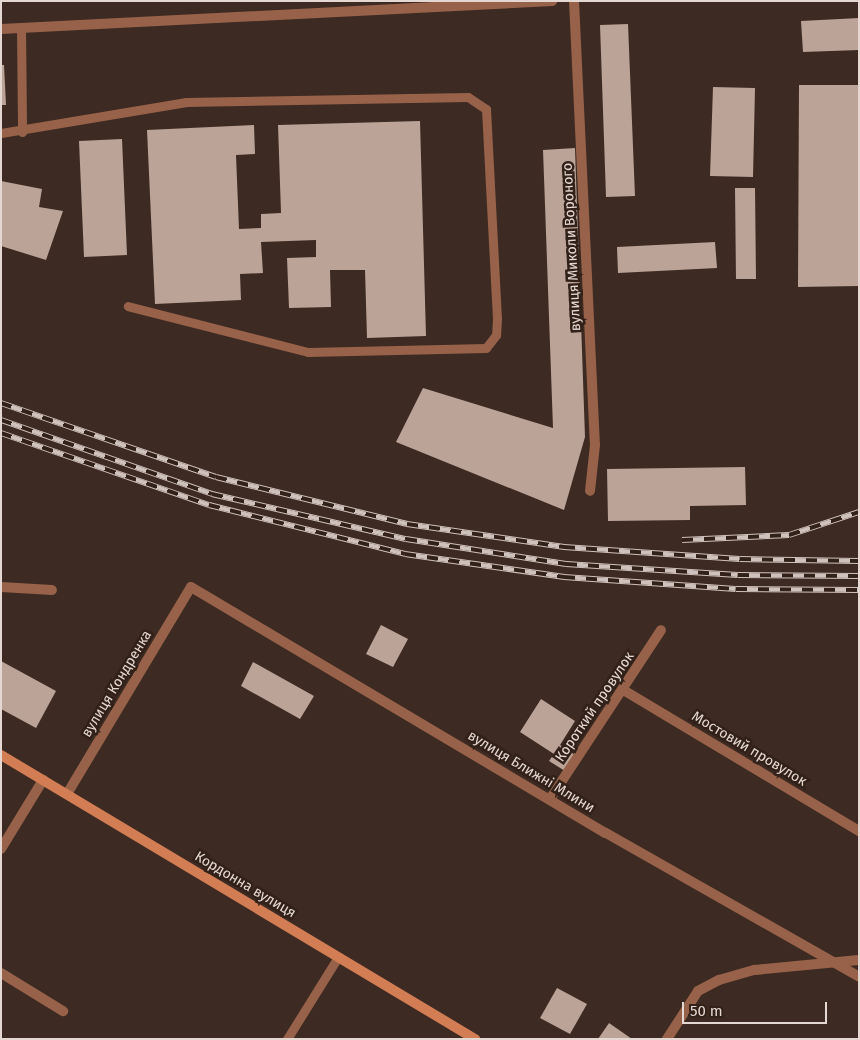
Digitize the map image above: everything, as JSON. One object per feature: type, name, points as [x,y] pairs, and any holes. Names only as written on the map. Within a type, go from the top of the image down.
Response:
[{"type":"main road","name":"Кордонна вулиця","points":[[1,755],[475,1039]]},
{"type":"street","points":[[1,29],[552,1]]},
{"type":"street","name":"вулиця Миколи Вороного","points":[[574,1],[595,445],[590,491]]},
{"type":"street","points":[[1,587],[52,590]]},
{"type":"street","name":"вулиця Кондренка","points":[[67,794],[191,587]]},
{"type":"street","name":"вулиця Ближні Млини","points":[[191,587],[831,964],[859,977]]},
{"type":"street","name":"Короткий провулок","points":[[550,799],[624,691],[661,630]]},
{"type":"street","name":"Мостовий провулок","points":[[624,691],[859,831]]},
{"type":"street","points":[[1,849],[43,780]]},
{"type":"street","points":[[667,1039],[698,991],[755,970],[859,960]]},
{"type":"street","points":[[1,973],[63,1011]]},
{"type":"lane","points":[[21,28],[22,132]]},
{"type":"lane","points":[[1,133],[22,132],[186,102],[468,97],[486,109],[497,318],[496,335],[486,348],[308,352],[128,306]]},
{"type":"lane","points":[[287,1039],[338,957]]},
{"type":"building","points":[[859,18],[859,50],[803,52],[801,21]]},
{"type":"building","points":[[628,24],[635,196],[606,197],[600,25]]},
{"type":"building","points":[[1,65],[4,65],[6,105],[1,105]]},
{"type":"building","points":[[799,85],[859,85],[859,286],[798,287]]},
{"type":"building","points":[[713,87],[755,88],[753,177],[710,176]]},
{"type":"building","points":[[420,121],[426,336],[367,338],[365,270],[330,270],[331,307],[289,308],[287,258],[316,257],[316,240],[261,242],[263,273],[240,274],[241,300],[155,304],[147,130],[254,125],[255,154],[236,155],[239,229],[261,228],[261,214],[281,213],[278,125]]},
{"type":"building","points":[[122,139],[127,255],[84,257],[79,141]]},
{"type":"building","points":[[575,148],[585,437],[564,510],[396,442],[423,388],[553,428],[543,150]]},
{"type":"building","points":[[1,181],[42,189],[39,207],[63,211],[46,260],[1,246]]},
{"type":"building","points":[[735,188],[755,188],[756,279],[736,279]]},
{"type":"building","points":[[715,242],[717,268],[618,273],[617,247]]},
{"type":"building","points":[[745,467],[746,505],[690,506],[690,520],[608,521],[607,469]]},
{"type":"building","points":[[381,625],[408,639],[393,667],[366,654]]},
{"type":"building","points":[[1,661],[56,691],[36,728],[1,709]]},
{"type":"building","points":[[253,662],[314,696],[300,719],[241,686]]},
{"type":"building","points":[[541,699],[575,721],[560,745],[575,755],[565,771],[549,761],[554,754],[520,732]]},
{"type":"building","points":[[557,988],[587,1004],[570,1034],[540,1018]]},
{"type":"building","points":[[609,1023],[632,1039],[598,1039]]},
{"type":"railway","points":[[1,403],[216,477],[407,524],[564,547],[740,559],[859,561]]},
{"type":"railway","points":[[1,420],[212,494],[406,539],[566,564],[738,575],[859,576]]},
{"type":"railway","points":[[1,433],[209,505],[405,554],[564,577],[736,589],[859,590]]},
{"type":"railway","points":[[682,540],[789,535],[859,512]]}]
